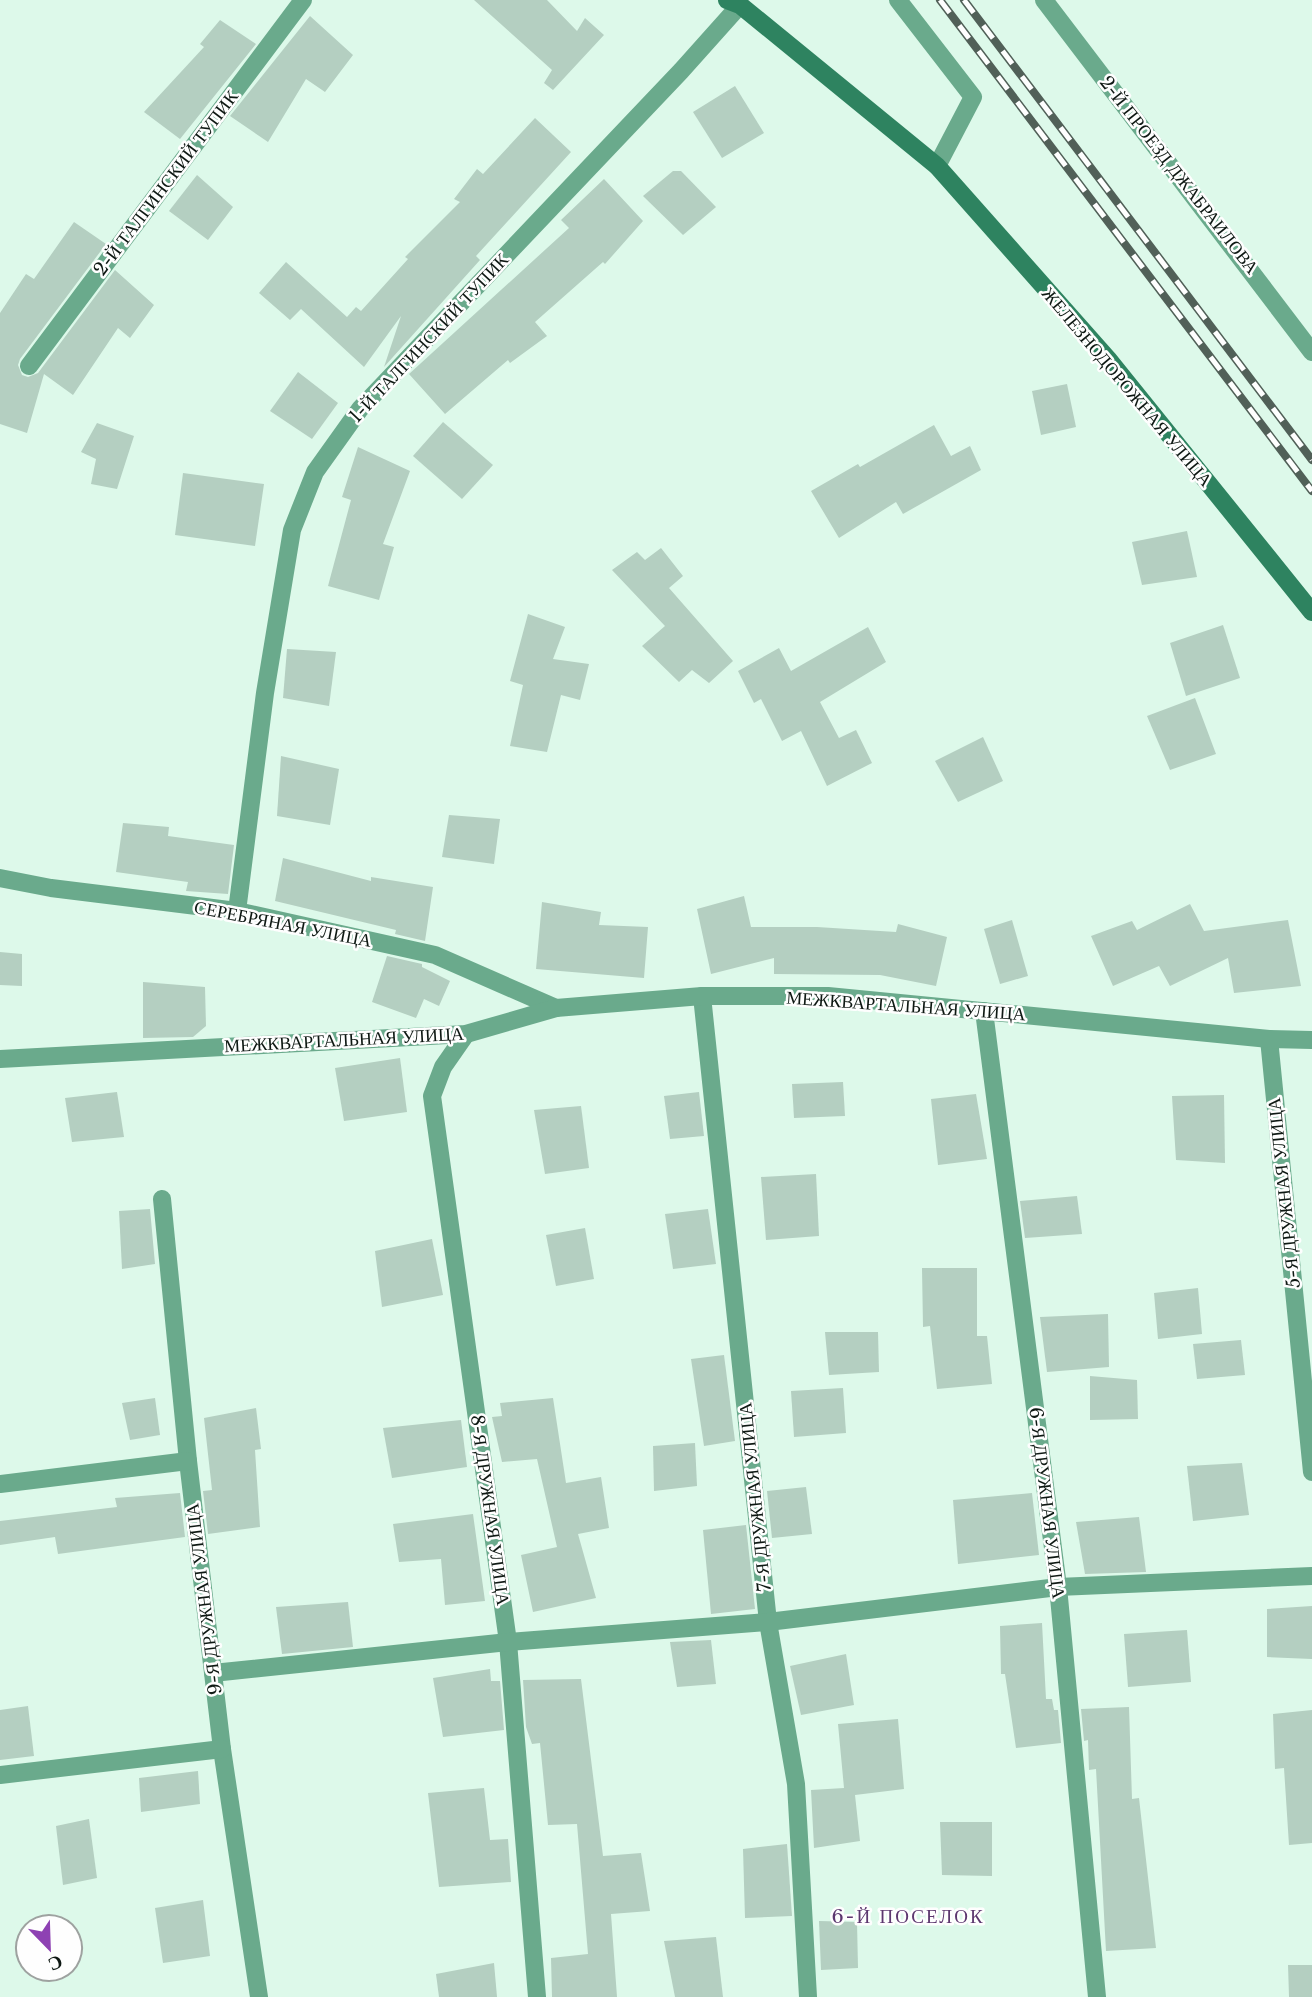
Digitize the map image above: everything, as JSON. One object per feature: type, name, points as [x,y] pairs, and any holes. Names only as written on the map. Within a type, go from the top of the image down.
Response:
[{"type":"street","name":"2-Й ТАЛГИНСКИЙ ТУПИК","points":[[29,366],[303,0]]},
{"type":"street","points":[[898,0],[973,97],[937,166]]},
{"type":"street","name":"2-Й ПРОЕЗД ДЖАБРАИЛОВА","points":[[1044,0],[1312,352]]},
{"type":"street","name":"ЖЕЛЕЗНОДОРОЖНАЯ УЛИЦА","points":[[733,2],[937,166],[1108,359],[1312,612]]},
{"type":"street","name":"1-Й ТАЛГИНСКИЙ ТУПИК","points":[[237,911],[264,693],[292,530],[315,472],[360,409],[681,71],[733,2]]},
{"type":"street","name":"СЕРЕБРЯНАЯ УЛИЦА","points":[[0,878],[51,888],[237,911],[435,955],[556,1008]]},
{"type":"street","name":"МЕЖКВАРТАЛЬНАЯ УЛИЦА","points":[[0,1059],[466,1034],[556,1008],[702,996],[828,996],[1269,1039],[1312,1040]]},
{"type":"street","name":"7-Я ДРУЖНАЯ УЛИЦА","points":[[702,996],[768,1622],[796,1784],[808,1997]]},
{"type":"street","name":"6-Я ДРУЖНАЯ УЛИЦА","points":[[984,1011],[1058,1587],[1097,1997]]},
{"type":"street","name":"8-Я ДРУЖНАЯ УЛИЦА","points":[[466,1034],[443,1067],[432,1096],[508,1642],[537,1997]]},
{"type":"street","name":"5-Я ДРУЖНАЯ УЛИЦА","points":[[1269,1039],[1312,1472]]},
{"type":"street","name":"9-Я ДРУЖНАЯ УЛИЦА","points":[[162,1199],[188,1461],[222,1749],[259,1997]]},
{"type":"street","points":[[0,1484],[188,1461]]},
{"type":"street","points":[[213,1673],[508,1642],[768,1622],[1058,1587],[1312,1576]]},
{"type":"street","points":[[0,1774],[222,1749]]},
{"type":"building","points":[[474,0],[547,0],[577,31],[585,18],[604,35],[553,90],[544,83],[552,70]]},
{"type":"building","points":[[310,16],[353,55],[325,92],[306,79],[268,142],[230,116]]},
{"type":"building","points":[[220,20],[256,44],[180,139],[144,112],[204,47],[200,44]]},
{"type":"building","points":[[735,86],[764,133],[722,158],[693,112]]},
{"type":"building","points":[[535,118],[571,152],[476,256],[480,260],[384,367],[401,316],[364,367],[301,309],[290,320],[259,293],[286,262],[347,317],[356,307],[361,311],[408,259],[405,257],[460,202],[454,199],[477,169],[483,174]]},
{"type":"building","points":[[673,171],[681,171],[716,207],[683,235],[643,196]]},
{"type":"building","points":[[197,175],[233,207],[208,240],[169,211]]},
{"type":"building","points":[[604,179],[643,221],[605,264],[603,262],[535,322],[547,336],[510,363],[508,360],[445,414],[409,374],[569,228],[561,220]]},
{"type":"building","points":[[74,222],[106,244],[20,359],[18,365],[22,375],[28,377],[38,373],[115,270],[154,305],[130,338],[118,328],[73,395],[44,374],[27,433],[0,424],[0,313],[26,274],[34,279]]},
{"type":"building","points":[[298,372],[338,403],[312,439],[270,411]]},
{"type":"building","points":[[1067,384],[1076,427],[1041,435],[1032,391]]},
{"type":"building","points":[[443,422],[493,465],[462,499],[413,456]]},
{"type":"building","points":[[97,423],[134,436],[117,489],[91,484],[96,459],[81,452]]},
{"type":"building","points":[[934,425],[951,456],[970,446],[981,470],[903,514],[896,502],[839,538],[811,491]]},
{"type":"building","points":[[358,447],[410,471],[383,544],[394,547],[379,600],[328,586],[351,500],[342,497]]},
{"type":"building","points":[[183,473],[264,484],[255,546],[175,535]]},
{"type":"building","points":[[1187,531],[1197,577],[1142,585],[1132,542]]},
{"type":"building","points":[[661,548],[683,576],[669,588],[733,661],[709,683],[692,670],[679,682],[642,646],[665,626],[612,570],[637,552],[645,560]]},
{"type":"building","points":[[528,614],[565,627],[553,659],[589,664],[580,700],[561,695],[547,752],[510,746],[523,685],[510,681]]},
{"type":"building","points":[[1223,625],[1240,678],[1186,696],[1170,643]]},
{"type":"building","points":[[868,627],[886,662],[820,702],[839,738],[856,730],[872,763],[827,786],[801,731],[782,741],[761,699],[754,703],[738,671],[779,648],[791,671]]},
{"type":"building","points":[[287,649],[336,652],[329,706],[283,698]]},
{"type":"building","points":[[1195,698],[1216,754],[1170,770],[1147,716]]},
{"type":"building","points":[[983,737],[1003,781],[958,802],[935,761]]},
{"type":"building","points":[[281,756],[339,769],[330,825],[277,816]]},
{"type":"building","points":[[449,815],[500,819],[494,864],[442,857]]},
{"type":"building","points":[[123,823],[169,827],[168,836],[234,845],[228,894],[186,891],[188,882],[116,872]]},
{"type":"building","points":[[283,858],[371,881],[371,877],[433,887],[425,941],[395,934],[396,930],[275,901]]},
{"type":"building","points":[[744,896],[751,927],[817,927],[896,932],[898,924],[947,937],[936,986],[880,975],[774,974],[774,958],[711,974],[697,909]]},
{"type":"building","points":[[542,902],[601,912],[599,925],[648,927],[644,978],[536,969]]},
{"type":"building","points":[[1190,904],[1204,931],[1288,920],[1301,986],[1234,993],[1228,958],[1170,986],[1159,966],[1113,986],[1091,936],[1132,921],[1137,930]]},
{"type":"building","points":[[1012,920],[1028,976],[1000,984],[984,929]]},
{"type":"building","points":[[0,952],[22,954],[22,986],[0,985]]},
{"type":"building","points":[[387,956],[422,964],[422,967],[450,981],[439,1006],[424,999],[416,1018],[372,1002]]},
{"type":"building","points":[[143,982],[205,987],[206,1026],[193,1037],[143,1038]]},
{"type":"building","points":[[400,1058],[407,1112],[344,1121],[335,1068]]},
{"type":"building","points":[[843,1082],[845,1116],[794,1118],[792,1084]]},
{"type":"building","points":[[117,1092],[124,1137],[72,1142],[65,1098]]},
{"type":"building","points":[[699,1092],[704,1136],[670,1139],[664,1096]]},
{"type":"building","points":[[976,1094],[987,1159],[938,1165],[931,1099]]},
{"type":"building","points":[[1224,1095],[1225,1163],[1176,1160],[1172,1096]]},
{"type":"building","points":[[581,1106],[589,1168],[545,1174],[534,1110]]},
{"type":"building","points":[[816,1174],[819,1236],[766,1240],[761,1177]]},
{"type":"building","points":[[1077,1196],[1082,1234],[1025,1238],[1020,1201]]},
{"type":"building","points":[[150,1209],[155,1264],[122,1269],[119,1211]]},
{"type":"building","points":[[708,1209],[716,1264],[673,1269],[665,1214]]},
{"type":"building","points":[[585,1228],[594,1279],[556,1286],[546,1235]]},
{"type":"building","points":[[432,1239],[443,1295],[382,1307],[375,1251]]},
{"type":"building","points":[[922,1268],[977,1268],[977,1336],[987,1336],[992,1384],[937,1389],[930,1326],[923,1327]]},
{"type":"building","points":[[1198,1288],[1202,1334],[1158,1339],[1154,1293]]},
{"type":"building","points":[[1108,1314],[1109,1367],[1047,1372],[1040,1317]]},
{"type":"building","points":[[825,1332],[878,1332],[879,1372],[829,1375]]},
{"type":"building","points":[[1241,1340],[1245,1375],[1197,1379],[1193,1344]]},
{"type":"building","points":[[724,1355],[735,1441],[704,1446],[691,1359]]},
{"type":"building","points":[[1090,1376],[1137,1380],[1138,1419],[1090,1420]]},
{"type":"building","points":[[843,1388],[846,1433],[794,1437],[791,1391]]},
{"type":"building","points":[[155,1398],[160,1435],[130,1440],[122,1403]]},
{"type":"building","points":[[553,1398],[566,1483],[601,1477],[609,1528],[578,1534],[596,1598],[533,1612],[521,1555],[557,1547],[537,1459],[502,1462],[492,1417],[502,1416],[500,1403]]},
{"type":"building","points":[[256,1408],[261,1449],[255,1450],[260,1527],[208,1534],[203,1491],[212,1490],[204,1418]]},
{"type":"building","points":[[461,1420],[467,1467],[392,1478],[383,1428]]},
{"type":"building","points":[[695,1443],[697,1486],[654,1491],[653,1446]]},
{"type":"building","points":[[1242,1463],[1249,1515],[1193,1521],[1187,1466]]},
{"type":"building","points":[[806,1487],[812,1534],[772,1538],[767,1491]]},
{"type":"building","points":[[180,1493],[185,1537],[58,1554],[55,1537],[0,1545],[0,1521],[117,1507],[115,1498]]},
{"type":"building","points":[[1032,1493],[1039,1555],[958,1564],[953,1500]]},
{"type":"building","points":[[473,1514],[485,1601],[445,1605],[441,1559],[399,1562],[393,1524]]},
{"type":"building","points":[[1139,1517],[1146,1572],[1085,1574],[1076,1522]]},
{"type":"building","points":[[746,1525],[755,1609],[711,1614],[703,1530]]},
{"type":"building","points":[[348,1602],[353,1647],[282,1654],[276,1607]]},
{"type":"building","points":[[1312,1606],[1312,1659],[1267,1657],[1267,1609]]},
{"type":"building","points":[[1042,1623],[1046,1699],[1052,1699],[1054,1710],[1058,1710],[1061,1743],[1016,1748],[1005,1674],[1001,1674],[1000,1626]]},
{"type":"building","points":[[1187,1630],[1191,1682],[1128,1687],[1124,1634]]},
{"type":"building","points":[[711,1640],[716,1684],[677,1687],[670,1642]]},
{"type":"building","points":[[846,1654],[854,1705],[801,1715],[790,1666]]},
{"type":"building","points":[[490,1669],[491,1681],[500,1681],[504,1730],[443,1737],[433,1678]]},
{"type":"building","points":[[581,1679],[603,1856],[641,1853],[650,1911],[611,1914],[617,1997],[552,1997],[551,1958],[588,1954],[577,1824],[548,1825],[540,1743],[532,1744],[526,1727],[523,1680]]},
{"type":"building","points":[[28,1706],[34,1756],[0,1760],[0,1710]]},
{"type":"building","points":[[1129,1707],[1132,1799],[1139,1798],[1156,1948],[1106,1951],[1096,1769],[1089,1770],[1088,1740],[1084,1741],[1081,1709]]},
{"type":"building","points":[[1312,1710],[1312,1843],[1289,1845],[1284,1768],[1275,1769],[1273,1714]]},
{"type":"building","points":[[898,1719],[904,1789],[855,1795],[860,1841],[814,1848],[811,1790],[844,1788],[838,1724]]},
{"type":"building","points":[[198,1771],[200,1804],[141,1812],[139,1778]]},
{"type":"building","points":[[484,1788],[490,1840],[508,1839],[511,1882],[439,1887],[428,1793]]},
{"type":"building","points":[[89,1819],[97,1878],[63,1885],[56,1826]]},
{"type":"building","points":[[940,1822],[992,1822],[992,1876],[942,1875]]},
{"type":"building","points":[[787,1844],[792,1916],[745,1918],[743,1849]]},
{"type":"building","points":[[203,1900],[210,1956],[163,1963],[155,1908]]},
{"type":"building","points":[[819,1921],[857,1922],[858,1968],[821,1970]]},
{"type":"building","points":[[716,1937],[723,1997],[675,1997],[664,1941]]},
{"type":"building","points":[[494,1963],[497,1997],[439,1997],[436,1974]]},
{"type":"building","points":[[1288,1965],[1312,1965],[1312,1997],[1289,1997]]},
{"type":"railway","points":[[940,0],[1312,491]]},
{"type":"railway","points":[[964,0],[1312,460]]},
{"type":"district","name":"6-Й ПОСЕЛОК","points":[[908,1916]]}]
